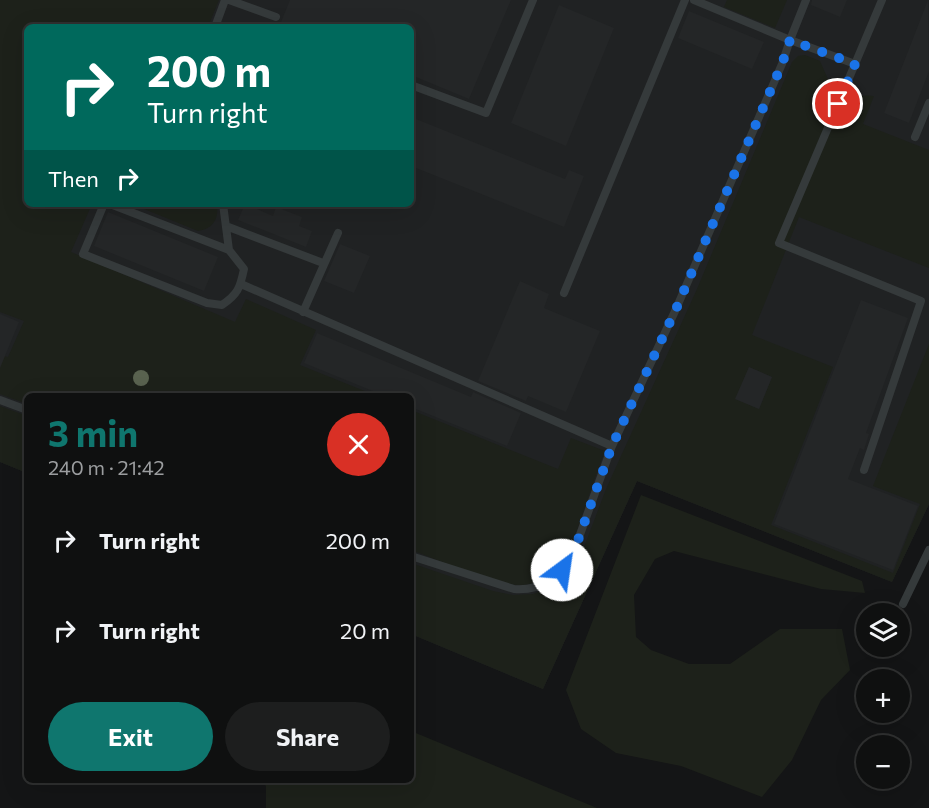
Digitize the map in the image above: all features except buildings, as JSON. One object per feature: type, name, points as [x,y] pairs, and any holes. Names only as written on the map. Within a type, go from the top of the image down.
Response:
[{"type":"lane","points":[[216,24],[227,0],[276,16]]},
{"type":"lane","points":[[414,86],[486,113],[533,0]]},
{"type":"lane","points":[[564,293],[685,0]]},
{"type":"lane","points":[[694,0],[855,64]]},
{"type":"lane","points":[[414,557],[514,589],[529,590],[552,579],[562,570],[573,554],[612,446],[676,309],[782,64],[806,0]]},
{"type":"lane","points":[[864,470],[921,301],[779,243],[882,0]]},
{"type":"lane","points":[[915,136],[929,103]]},
{"type":"lane","points":[[103,207],[83,254],[207,303],[222,305],[235,296],[241,284],[244,269],[229,250],[118,207]]},
{"type":"lane","points":[[224,207],[229,250]]},
{"type":"lane","points":[[226,226],[323,263]]},
{"type":"lane","points":[[303,312],[338,233]]},
{"type":"lane","points":[[241,284],[612,446]]},
{"type":"lane","points":[[0,400],[24,409]]},
{"type":"lane","points":[[903,603],[929,550]]},
{"type":"shaded area","points":[[0,0],[929,0],[929,504],[892,582],[637,481],[543,689],[414,635],[414,393],[24,393],[24,472],[0,462]]},
{"type":"shaded area","points":[[0,0],[219,0],[209,24],[24,24],[24,207],[91,207],[71,252],[235,322],[246,299],[316,330],[300,365],[370,393],[24,393],[24,403],[0,394],[0,355],[8,357],[24,321],[0,312]]},
{"type":"shaded area","points":[[727,0],[787,0],[775,28],[724,7]]},
{"type":"shaded area","points":[[805,55],[820,61],[837,100],[846,104],[866,95],[874,96],[863,124],[929,150],[929,268],[799,217],[752,335],[833,367],[771,525],[893,573],[920,504],[873,486],[929,344],[929,504],[892,582],[637,481],[543,689],[414,635],[414,564],[493,591],[513,595],[533,594],[557,583],[569,573],[580,558],[606,489],[697,289],[792,62],[798,56]],"holes":[[[749,367],[772,377],[759,409],[736,399]]]},
{"type":"shaded area","points":[[139,207],[217,207],[216,219],[211,226],[198,231]]},
{"type":"shaded area","points":[[0,406],[24,415],[24,472],[0,462]]},
{"type":"shaded area","points":[[414,411],[558,469],[571,438],[605,451],[572,543],[557,567],[547,576],[535,582],[521,585],[482,577],[414,551]]},
{"type":"shaded area","points":[[641,495],[862,581],[865,593],[821,589],[674,551],[655,559],[634,595],[636,637],[651,650],[689,664],[730,664],[780,629],[842,629],[850,670],[821,700],[792,760],[762,797],[681,766],[616,753],[581,729],[566,690]]},
{"type":"shaded area","points":[[414,732],[597,808],[266,808],[266,786],[264,783],[414,783]]},
{"type":"route","points":[[562,570],[573,554],[612,446],[676,309],[782,64],[790,40],[855,64],[838,104]]}]
